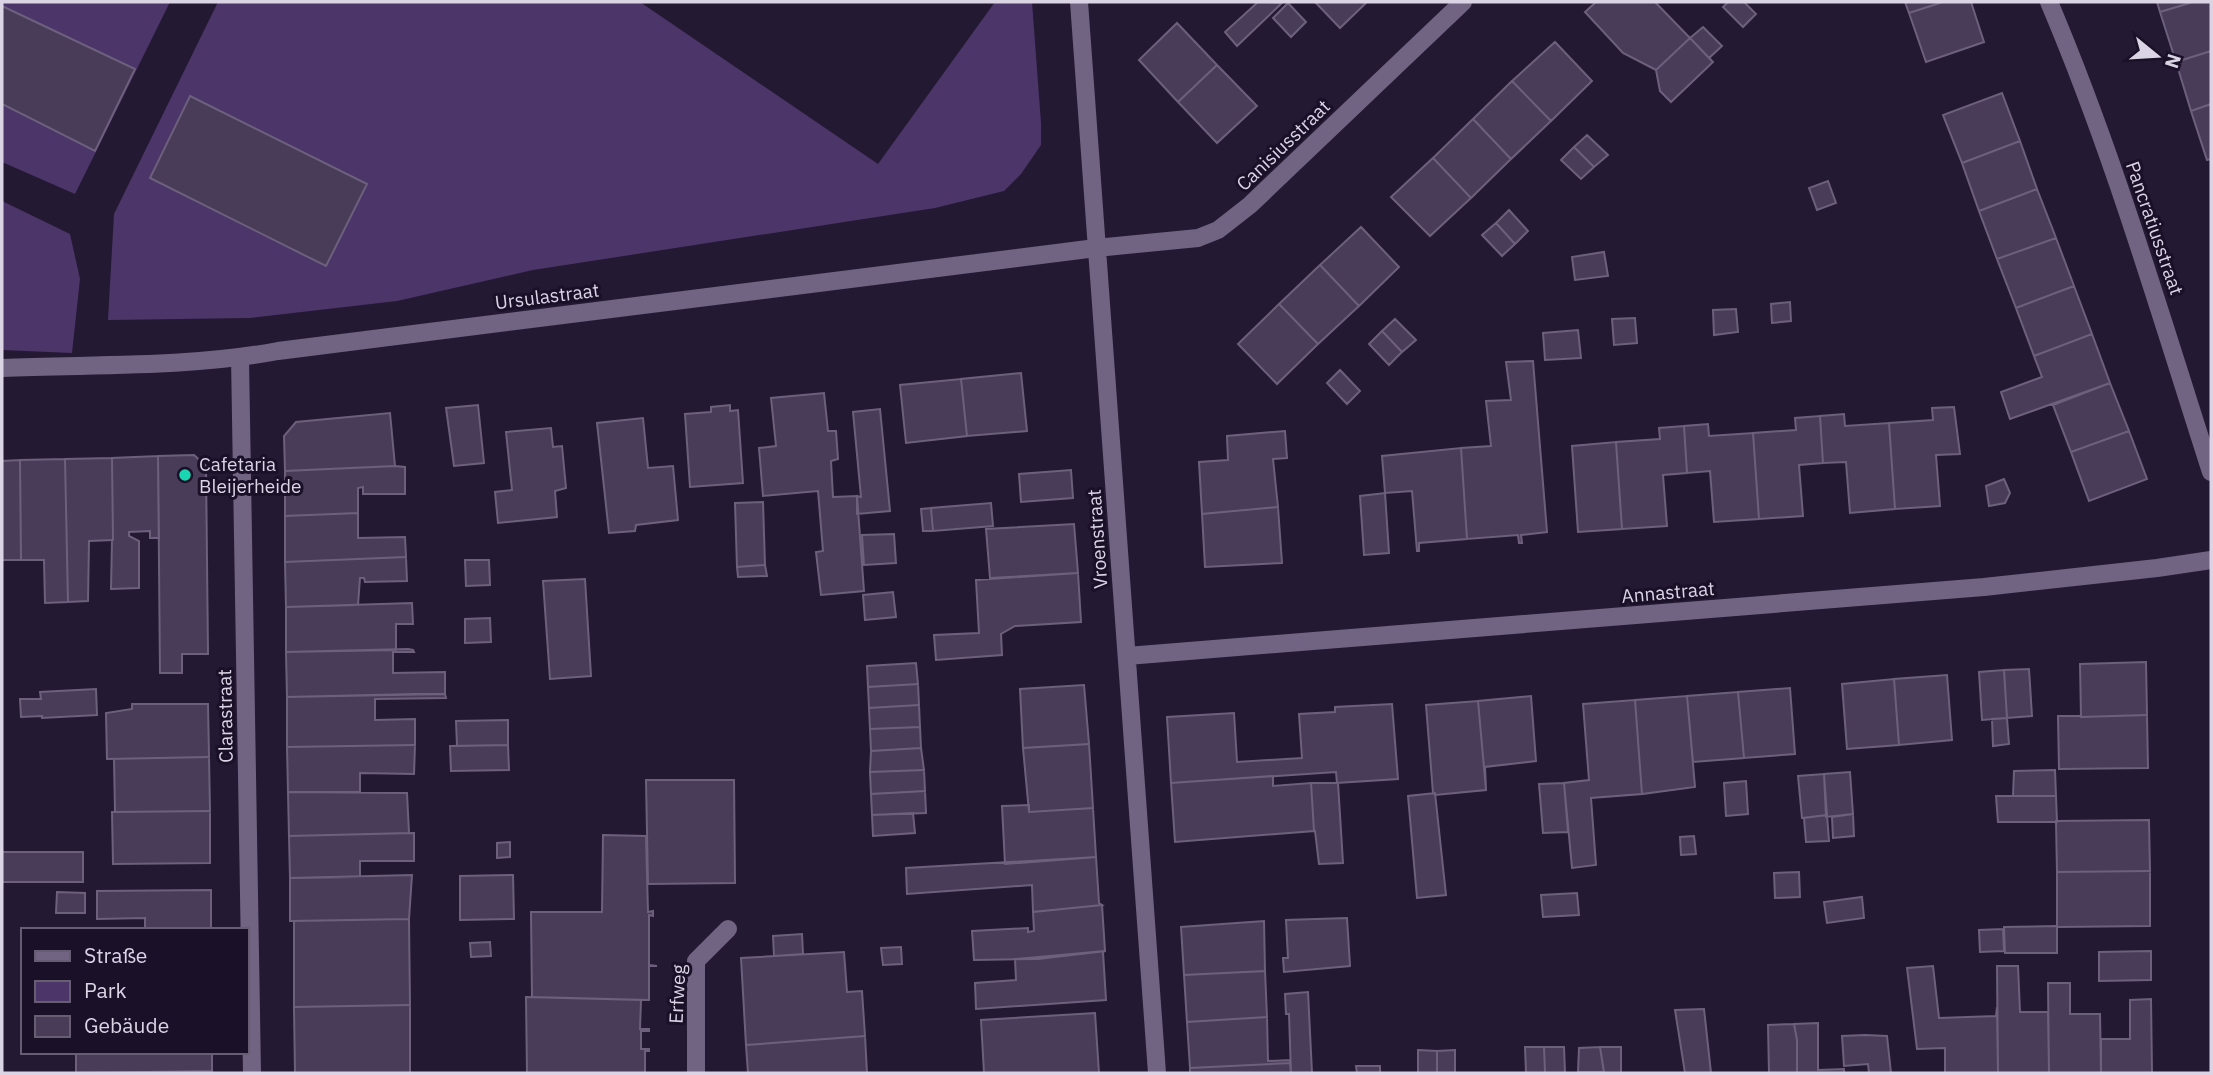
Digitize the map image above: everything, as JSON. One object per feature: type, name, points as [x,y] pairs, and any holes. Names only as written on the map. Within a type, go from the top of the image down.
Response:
[{"type":"street","name":"Vroenstraat","points":[[1079,2],[1157,1073]]},
{"type":"street","name":"Canisiusstraat","points":[[1096,248],[1198,238],[1218,230],[1250,205],[1463,2]]},
{"type":"street","name":"Pancratiusstraat","points":[[2049,2],[2080,76],[2143,256],[2211,472]]},
{"type":"street","name":"Ursulastraat","points":[[2,368],[152,364],[240,358],[291,349],[1096,248]]},
{"type":"street","name":"Clarastraat","points":[[240,358],[252,1073]]},
{"type":"street","name":"Annastraat","points":[[1127,656],[1983,587],[2211,560]]},
{"type":"street","name":"Erfweg","points":[[696,1073],[696,961],[728,929]]},
{"type":"green space","points":[[2,2],[170,2],[75,194],[2,162]]},
{"type":"green space","points":[[218,2],[640,2],[878,164],[995,2],[1032,2],[1041,145],[1021,174],[1004,191],[935,208],[533,270],[397,301],[250,318],[108,320],[114,214]]},
{"type":"green space","points":[[2,201],[70,234],[80,279],[72,353],[2,350]]},
{"type":"building","points":[[1258,2],[1282,3],[1237,46],[1225,32]]},
{"type":"building","points":[[1315,2],[1367,2],[1340,28]]},
{"type":"building","points":[[1596,2],[1655,2],[1690,38],[1656,70],[1623,53],[1585,12]]},
{"type":"building","points":[[1728,2],[1744,2],[1756,14],[1743,27],[1723,7]]},
{"type":"building","points":[[1905,2],[1943,2],[1909,13]]},
{"type":"building","points":[[1943,2],[1971,2],[1984,42],[1926,62],[1909,13]]},
{"type":"building","points":[[2157,2],[2193,2],[2160,12]]},
{"type":"building","points":[[2193,2],[2211,2],[2211,51],[2176,62],[2160,12]]},
{"type":"building","points":[[1288,3],[1306,22],[1291,37],[1273,18]]},
{"type":"building","points":[[2,6],[135,69],[95,151],[2,104]]},
{"type":"building","points":[[1177,23],[1217,65],[1178,102],[1139,60]]},
{"type":"building","points":[[1703,27],[1722,46],[1709,58],[1690,38]]},
{"type":"building","points":[[1690,38],[1713,62],[1671,102],[1660,91],[1656,70]]},
{"type":"building","points":[[1555,42],[1592,81],[1551,121],[1512,81]]},
{"type":"building","points":[[2211,51],[2211,104],[2191,111],[2176,62]]},
{"type":"building","points":[[1217,65],[1257,106],[1217,143],[1178,102]]},
{"type":"building","points":[[1512,81],[1551,121],[1511,159],[1473,119]]},
{"type":"building","points":[[2002,93],[2020,141],[1962,163],[1943,115]]},
{"type":"building","points":[[190,96],[367,184],[326,266],[150,178]]},
{"type":"building","points":[[2211,104],[2211,159],[2207,160],[2191,111]]},
{"type":"building","points":[[1473,119],[1511,159],[1471,198],[1433,158]]},
{"type":"building","points":[[1587,135],[1608,155],[1594,167],[1574,147]]},
{"type":"building","points":[[2020,141],[2037,189],[1979,211],[1962,163]]},
{"type":"building","points":[[1574,147],[1594,167],[1581,179],[1561,160]]},
{"type":"building","points":[[1433,158],[1471,198],[1430,236],[1391,197]]},
{"type":"building","points":[[1828,181],[1836,203],[1817,210],[1809,188]]},
{"type":"building","points":[[2037,189],[2056,238],[1997,259],[1979,211]]},
{"type":"building","points":[[1509,210],[1528,231],[1515,244],[1496,223]]},
{"type":"building","points":[[1496,223],[1515,244],[1502,256],[1482,235]]},
{"type":"building","points":[[1361,227],[1399,267],[1359,306],[1320,265]]},
{"type":"building","points":[[2056,238],[2074,286],[2016,308],[1997,259]]},
{"type":"building","points":[[1604,252],[1608,276],[1575,280],[1572,257]]},
{"type":"building","points":[[1320,265],[1359,306],[1318,344],[1279,304]]},
{"type":"building","points":[[2074,286],[2092,334],[2034,356],[2016,308]]},
{"type":"building","points":[[1790,302],[1791,321],[1772,323],[1771,304]]},
{"type":"building","points":[[1279,304],[1318,344],[1277,384],[1238,344]]},
{"type":"building","points":[[1736,309],[1738,332],[1714,335],[1713,310]]},
{"type":"building","points":[[1635,318],[1637,343],[1614,345],[1612,319]]},
{"type":"building","points":[[1395,319],[1416,340],[1402,352],[1382,331]]},
{"type":"building","points":[[1578,330],[1581,358],[1545,360],[1543,333]]},
{"type":"building","points":[[1382,331],[1402,352],[1389,365],[1369,344]]},
{"type":"building","points":[[2092,334],[2110,383],[2010,419],[2001,392],[2042,377],[2034,356]]},
{"type":"building","points":[[1533,361],[1547,532],[1521,535],[1522,543],[1519,543],[1518,535],[1467,539],[1461,448],[1491,446],[1486,401],[1511,400],[1506,362]]},
{"type":"building","points":[[1340,370],[1360,391],[1347,404],[1327,383]]},
{"type":"building","points":[[1021,373],[1027,431],[967,436],[961,379]]},
{"type":"building","points":[[961,379],[967,436],[906,443],[900,385]]},
{"type":"building","points":[[2110,383],[2129,431],[2071,452],[2053,405]]},
{"type":"building","points":[[824,393],[828,431],[836,431],[838,459],[831,461],[833,497],[857,496],[864,591],[821,595],[816,552],[823,551],[818,491],[763,496],[759,448],[776,446],[771,398]]},
{"type":"building","points":[[478,405],[484,463],[454,466],[446,408]]},
{"type":"building","points":[[730,405],[730,411],[738,410],[743,483],[690,487],[685,414],[711,412],[711,407]]},
{"type":"building","points":[[1954,407],[1960,454],[1936,455],[1940,506],[1895,509],[1889,423],[1933,420],[1932,408]]},
{"type":"building","points":[[880,409],[890,511],[857,514],[857,496],[861,497],[853,412]]},
{"type":"building","points":[[390,413],[395,466],[285,471],[284,436],[296,422]]},
{"type":"building","points":[[1844,414],[1845,426],[1889,423],[1895,509],[1850,513],[1846,462],[1823,463],[1820,416]]},
{"type":"building","points":[[1820,416],[1823,463],[1799,465],[1803,516],[1759,519],[1753,433],[1796,430],[1795,418]]},
{"type":"building","points":[[643,418],[648,468],[673,466],[678,520],[636,525],[635,531],[609,533],[597,423]]},
{"type":"building","points":[[1708,424],[1709,436],[1753,433],[1759,519],[1714,522],[1710,471],[1687,473],[1684,426]]},
{"type":"building","points":[[1684,426],[1687,473],[1663,475],[1667,526],[1622,529],[1616,442],[1660,439],[1659,428]]},
{"type":"building","points":[[551,428],[553,447],[562,446],[566,488],[555,491],[557,517],[498,523],[495,492],[512,490],[506,432]]},
{"type":"building","points":[[1285,431],[1287,458],[1273,459],[1278,507],[1202,514],[1199,462],[1228,460],[1227,436]]},
{"type":"building","points":[[2129,431],[2147,479],[2089,501],[2071,452]]},
{"type":"building","points":[[1616,442],[1622,529],[1578,532],[1572,446]]},
{"type":"building","points":[[1461,448],[1467,539],[1419,543],[1417,551],[1412,491],[1385,493],[1382,456]]},
{"type":"building","points":[[194,455],[206,466],[208,654],[182,654],[182,673],[160,673],[158,456]]},
{"type":"building","points":[[158,456],[159,538],[150,538],[150,531],[129,532],[129,536],[139,541],[139,588],[111,589],[112,458]]},
{"type":"building","points":[[112,458],[113,540],[89,541],[88,601],[68,602],[65,459]]},
{"type":"building","points":[[65,459],[68,602],[45,603],[44,560],[21,560],[20,460]]},
{"type":"building","points":[[20,460],[21,560],[2,560],[2,461]]},
{"type":"building","points":[[405,467],[405,494],[363,494],[363,487],[358,488],[358,513],[285,516],[285,471]]},
{"type":"building","points":[[1071,470],[1073,498],[1021,502],[1019,474]]},
{"type":"building","points":[[2004,479],[2010,493],[2005,503],[1989,506],[1986,486]]},
{"type":"building","points":[[1385,493],[1389,553],[1364,555],[1360,496]]},
{"type":"building","points":[[763,502],[765,565],[737,567],[735,503]]},
{"type":"building","points":[[991,503],[993,526],[933,531],[931,508]]},
{"type":"building","points":[[1278,507],[1282,563],[1205,567],[1202,514]]},
{"type":"building","points":[[931,508],[933,531],[923,531],[921,509]]},
{"type":"building","points":[[358,513],[358,538],[405,537],[406,557],[285,562],[285,516]]},
{"type":"building","points":[[1074,524],[1078,573],[990,578],[986,529]]},
{"type":"building","points":[[894,534],[896,563],[864,565],[862,535]]},
{"type":"building","points":[[406,557],[407,581],[365,582],[364,578],[360,578],[358,605],[286,607],[285,562]]},
{"type":"building","points":[[465,560],[489,560],[490,585],[466,586]]},
{"type":"building","points":[[765,565],[767,576],[738,577],[737,567]]},
{"type":"building","points":[[1078,573],[1081,622],[1015,626],[1001,634],[1002,655],[936,660],[934,635],[979,633],[976,580]]},
{"type":"building","points":[[585,579],[591,676],[550,679],[543,581]]},
{"type":"building","points":[[893,592],[896,617],[865,620],[863,595]]},
{"type":"building","points":[[412,603],[413,624],[396,624],[396,650],[286,652],[286,607]]},
{"type":"building","points":[[490,618],[491,642],[465,643],[465,619]]},
{"type":"building","points":[[408,649],[414,652],[393,652],[393,673],[445,672],[445,694],[287,697],[286,652]]},
{"type":"building","points":[[2146,662],[2147,715],[2081,717],[2080,664]]},
{"type":"building","points":[[916,663],[918,684],[868,687],[867,666]]},
{"type":"building","points":[[2029,669],[2032,716],[2007,718],[2004,670]]},
{"type":"building","points":[[2004,670],[2007,718],[1982,720],[1979,672]]},
{"type":"building","points":[[1947,675],[1952,740],[1899,745],[1894,679]]},
{"type":"building","points":[[1894,679],[1899,745],[1847,749],[1842,684]]},
{"type":"building","points":[[918,684],[919,705],[869,708],[868,687]]},
{"type":"building","points":[[1084,685],[1089,744],[1023,748],[1020,689]]},
{"type":"building","points":[[1790,688],[1795,754],[1744,758],[1738,692]]},
{"type":"building","points":[[96,689],[97,715],[21,717],[20,699],[41,699],[40,692]]},
{"type":"building","points":[[1738,692],[1744,758],[1693,762],[1687,696]]},
{"type":"building","points":[[445,694],[446,698],[375,699],[375,720],[415,719],[415,745],[287,747],[287,697]]},
{"type":"building","points":[[1531,696],[1536,761],[1485,767],[1486,790],[1478,701]]},
{"type":"building","points":[[1687,696],[1695,787],[1642,794],[1635,700]]},
{"type":"building","points":[[1635,700],[1642,794],[1591,798],[1596,865],[1572,868],[1564,783],[1589,780],[1583,704]]},
{"type":"building","points":[[1478,701],[1486,790],[1435,795],[1426,705]]},
{"type":"building","points":[[132,704],[208,704],[209,757],[107,759],[106,713],[132,709]]},
{"type":"building","points":[[1392,704],[1398,779],[1337,783],[1336,772],[1171,783],[1167,717],[1234,713],[1237,762],[1302,758],[1299,714],[1335,712],[1335,707]]},
{"type":"building","points":[[919,705],[920,727],[870,729],[869,708]]},
{"type":"building","points":[[2147,715],[2148,768],[2059,769],[2058,716]]},
{"type":"building","points":[[2007,718],[2009,744],[1993,746],[1992,719]]},
{"type":"building","points":[[508,720],[508,745],[457,746],[456,721]]},
{"type":"building","points":[[920,727],[921,748],[871,751],[870,729]]},
{"type":"building","points":[[1089,744],[1093,808],[1029,812],[1023,748]]},
{"type":"building","points":[[415,745],[414,774],[360,773],[360,792],[288,792],[287,747]]},
{"type":"building","points":[[508,745],[509,770],[451,771],[450,746]]},
{"type":"building","points":[[921,748],[924,770],[870,772],[871,751]]},
{"type":"building","points":[[209,757],[210,811],[115,812],[114,759],[107,759]]},
{"type":"building","points":[[924,770],[925,791],[871,794],[870,772]]},
{"type":"building","points":[[2055,770],[2056,796],[2013,796],[2014,771]]},
{"type":"building","points":[[1850,772],[1853,814],[1826,817],[1824,774]]},
{"type":"building","points":[[1824,774],[1827,815],[1802,818],[1798,776]]},
{"type":"building","points":[[1273,776],[1273,786],[1311,783],[1314,831],[1175,842],[1171,783]]},
{"type":"building","points":[[646,780],[734,780],[735,883],[648,884]]},
{"type":"building","points":[[1746,781],[1748,814],[1726,816],[1724,783]]},
{"type":"building","points":[[1311,783],[1338,783],[1343,863],[1319,864]]},
{"type":"building","points":[[1564,783],[1568,832],[1543,833],[1539,784]]},
{"type":"building","points":[[925,791],[926,813],[872,815],[871,794]]},
{"type":"building","points":[[288,792],[407,793],[409,833],[289,836]]},
{"type":"building","points":[[1435,793],[1446,895],[1417,898],[1408,796]]},
{"type":"building","points":[[1996,796],[2056,796],[2057,822],[1998,822]]},
{"type":"building","points":[[1029,805],[1029,812],[1093,808],[1096,857],[1005,864],[1002,806]]},
{"type":"building","points":[[210,811],[210,863],[113,864],[112,812]]},
{"type":"building","points":[[913,813],[915,833],[873,836],[872,815]]},
{"type":"building","points":[[1853,814],[1854,836],[1833,838],[1832,817]]},
{"type":"building","points":[[1827,815],[1829,841],[1806,842],[1804,818]]},
{"type":"building","points":[[2149,820],[2150,871],[2057,872],[2056,821]]},
{"type":"building","points":[[414,833],[414,861],[360,861],[360,877],[290,878],[289,836]]},
{"type":"building","points":[[603,835],[646,836],[648,912],[653,911],[653,916],[649,915],[649,965],[657,966],[649,966],[649,1000],[532,997],[531,912],[602,912]]},
{"type":"building","points":[[1694,836],[1696,854],[1681,855],[1680,837]]},
{"type":"building","points":[[510,842],[510,857],[497,858],[497,843]]},
{"type":"building","points":[[2,852],[83,852],[83,882],[2,882]]},
{"type":"building","points":[[1096,857],[1099,903],[1102,905],[1033,912],[1032,885],[907,894],[906,868]]},
{"type":"building","points":[[2150,871],[2150,926],[2057,927],[2057,872]]},
{"type":"building","points":[[1799,872],[1800,897],[1775,898],[1774,873]]},
{"type":"building","points":[[412,875],[409,919],[290,921],[290,878]]},
{"type":"building","points":[[513,875],[514,919],[460,920],[460,876]]},
{"type":"building","points":[[211,890],[211,928],[145,928],[145,918],[97,919],[97,891]]},
{"type":"building","points":[[57,892],[85,893],[85,913],[56,913]]},
{"type":"building","points":[[1577,893],[1579,915],[1543,917],[1541,895]]},
{"type":"building","points":[[1862,897],[1864,918],[1827,923],[1824,902]]},
{"type":"building","points":[[1102,905],[1105,951],[1038,959],[974,960],[972,931],[1028,928],[1028,932],[1034,931],[1033,912]]},
{"type":"building","points":[[1347,918],[1350,966],[1284,972],[1283,958],[1288,958],[1286,920]]},
{"type":"building","points":[[409,919],[410,1005],[294,1007],[294,921]]},
{"type":"building","points":[[1264,921],[1265,971],[1184,975],[1181,927]]},
{"type":"building","points":[[2057,926],[2057,953],[2005,953],[2004,927]]},
{"type":"building","points":[[2003,929],[2004,951],[1980,952],[1979,930]]},
{"type":"building","points":[[802,934],[803,954],[774,956],[773,936]]},
{"type":"building","points":[[490,942],[491,956],[471,957],[470,943]]},
{"type":"building","points":[[901,947],[902,964],[883,965],[881,948]]},
{"type":"building","points":[[1105,951],[1106,1000],[976,1009],[975,983],[1016,980],[1015,959]]},
{"type":"building","points":[[2151,951],[2151,980],[2099,981],[2099,952]]},
{"type":"building","points":[[844,952],[847,992],[862,991],[865,1036],[746,1045],[741,958]]},
{"type":"building","points":[[1933,966],[1939,1018],[1996,1016],[1997,1007],[1998,1073],[1945,1073],[1945,1048],[1917,1049],[1907,968]]},
{"type":"building","points":[[1997,966],[2018,966],[2020,1012],[2048,1012],[2049,1073],[1998,1073]]},
{"type":"building","points":[[1265,971],[1267,1017],[1187,1022],[1184,975]]},
{"type":"building","points":[[2048,983],[2070,983],[2070,1014],[2100,1014],[2101,1073],[2049,1073]]},
{"type":"building","points":[[1308,992],[1312,1073],[1291,1073],[1289,1014],[1286,1014],[1285,994]]},
{"type":"building","points":[[526,997],[641,1000],[640,1029],[649,1029],[641,1031],[641,1049],[649,1049],[645,1051],[645,1073],[527,1073]]},
{"type":"building","points":[[2151,999],[2152,1073],[2101,1073],[2101,1039],[2130,1039],[2130,1000]]},
{"type":"building","points":[[410,1005],[410,1073],[295,1073],[294,1007]]},
{"type":"building","points":[[1704,1009],[1711,1073],[1685,1073],[1675,1010]]},
{"type":"building","points":[[1095,1013],[1099,1073],[984,1073],[981,1020]]},
{"type":"building","points":[[1267,1017],[1268,1061],[1290,1060],[1290,1063],[1190,1068],[1187,1022]]},
{"type":"building","points":[[1818,1023],[1818,1070],[1844,1069],[1844,1073],[1797,1073],[1794,1024]]},
{"type":"building","points":[[1794,1024],[1797,1073],[1769,1073],[1768,1025]]},
{"type":"building","points":[[865,1036],[867,1073],[748,1073],[746,1045]]},
{"type":"building","points":[[1842,1036],[1887,1036],[1891,1073],[1869,1073],[1868,1064],[1844,1066]]},
{"type":"building","points":[[1525,1047],[1544,1047],[1545,1073],[1526,1073]]},
{"type":"building","points":[[1544,1047],[1564,1047],[1565,1073],[1545,1073]]},
{"type":"building","points":[[1600,1047],[1604,1072],[1578,1072],[1579,1048]]},
{"type":"building","points":[[1600,1047],[1621,1047],[1621,1073],[1604,1073]]},
{"type":"building","points":[[1418,1050],[1437,1051],[1437,1073],[1418,1073]]},
{"type":"building","points":[[1455,1050],[1455,1073],[1437,1073],[1437,1051]]},
{"type":"building","points":[[76,1054],[212,1054],[212,1071],[76,1073]]},
{"type":"building","points":[[1290,1063],[1291,1073],[1190,1073],[1190,1068]]},
{"type":"building","points":[[1356,1066],[1380,1066],[1380,1073],[1357,1073]]},
{"type":"building","points":[[148,1072],[213,1073],[76,1073]]},
{"type":"place","name":"Cafetaria Bleijerheide","points":[[185,475]]}]
